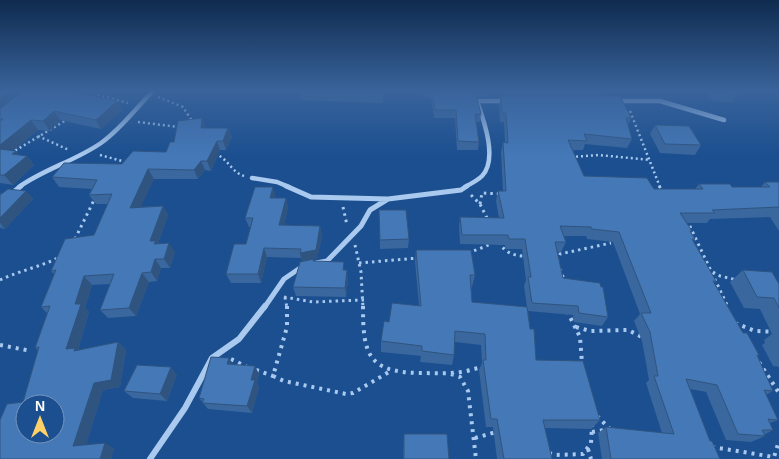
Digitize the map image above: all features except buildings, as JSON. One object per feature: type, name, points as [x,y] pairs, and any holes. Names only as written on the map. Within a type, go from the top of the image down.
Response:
[{"type":"street","points":[[9,196],[46,170],[91,149],[114,132],[131,112]]},
{"type":"street","points":[[252,178],[277,182],[311,196],[388,198],[461,190],[482,176],[490,161],[485,124],[481,112]]},
{"type":"street","points":[[698,112],[724,120]]},
{"type":"street","points":[[150,459],[185,408],[212,358],[239,339],[269,302],[284,278],[300,267],[327,261],[361,226],[370,210],[388,198]]},
{"type":"path","points":[[186,112],[193,123],[192,126]]},
{"type":"path","points":[[631,112],[658,184],[668,199]]},
{"type":"path","points":[[6,157],[74,115]]},
{"type":"path","points":[[122,123],[136,122],[161,126],[184,126]]},
{"type":"path","points":[[38,136],[80,154]]},
{"type":"path","points":[[91,149],[94,153],[122,161],[125,164],[123,167]]},
{"type":"path","points":[[209,152],[220,154],[230,170],[252,178]]},
{"type":"path","points":[[566,158],[582,154],[650,160]]},
{"type":"path","points":[[461,190],[480,204],[492,228]]},
{"type":"path","points":[[74,241],[94,198],[101,191]]},
{"type":"path","points":[[480,204],[482,193],[507,194]]},
{"type":"path","points":[[342,197],[359,264],[364,300],[364,332],[370,357],[377,365],[388,372],[449,373],[487,367]]},
{"type":"path","points":[[686,219],[739,329]]},
{"type":"path","points":[[465,255],[482,246],[490,246],[497,238],[502,248],[512,256],[532,256]]},
{"type":"path","points":[[550,255],[611,243]]},
{"type":"path","points":[[0,280],[18,271],[46,264],[64,254]]},
{"type":"path","points":[[560,254],[557,259],[565,284]]},
{"type":"path","points":[[359,264],[422,258]]},
{"type":"path","points":[[712,271],[738,280]]},
{"type":"path","points":[[276,290],[285,297],[316,302],[364,300]]},
{"type":"path","points":[[273,376],[289,320],[285,297]]},
{"type":"path","points":[[567,305],[568,316],[575,327],[582,347],[582,367]]},
{"type":"path","points":[[734,322],[755,331],[779,332]]},
{"type":"path","points":[[575,327],[590,331],[628,330],[649,338]]},
{"type":"path","points":[[0,345],[31,350]]},
{"type":"path","points":[[220,351],[239,364],[284,381],[346,394],[353,393],[388,372]]},
{"type":"path","points":[[755,356],[779,393]]},
{"type":"path","points":[[449,373],[460,377],[468,391],[476,459]]},
{"type":"path","points":[[591,409],[610,429]]},
{"type":"path","points":[[591,459],[588,449],[592,432],[592,417]]},
{"type":"path","points":[[592,432],[610,429],[619,432]]},
{"type":"path","points":[[475,438],[491,432],[500,432]]},
{"type":"path","points":[[710,446],[774,457],[779,441]]},
{"type":"path","points":[[543,447],[550,454],[556,455],[583,454],[588,449]]}]
